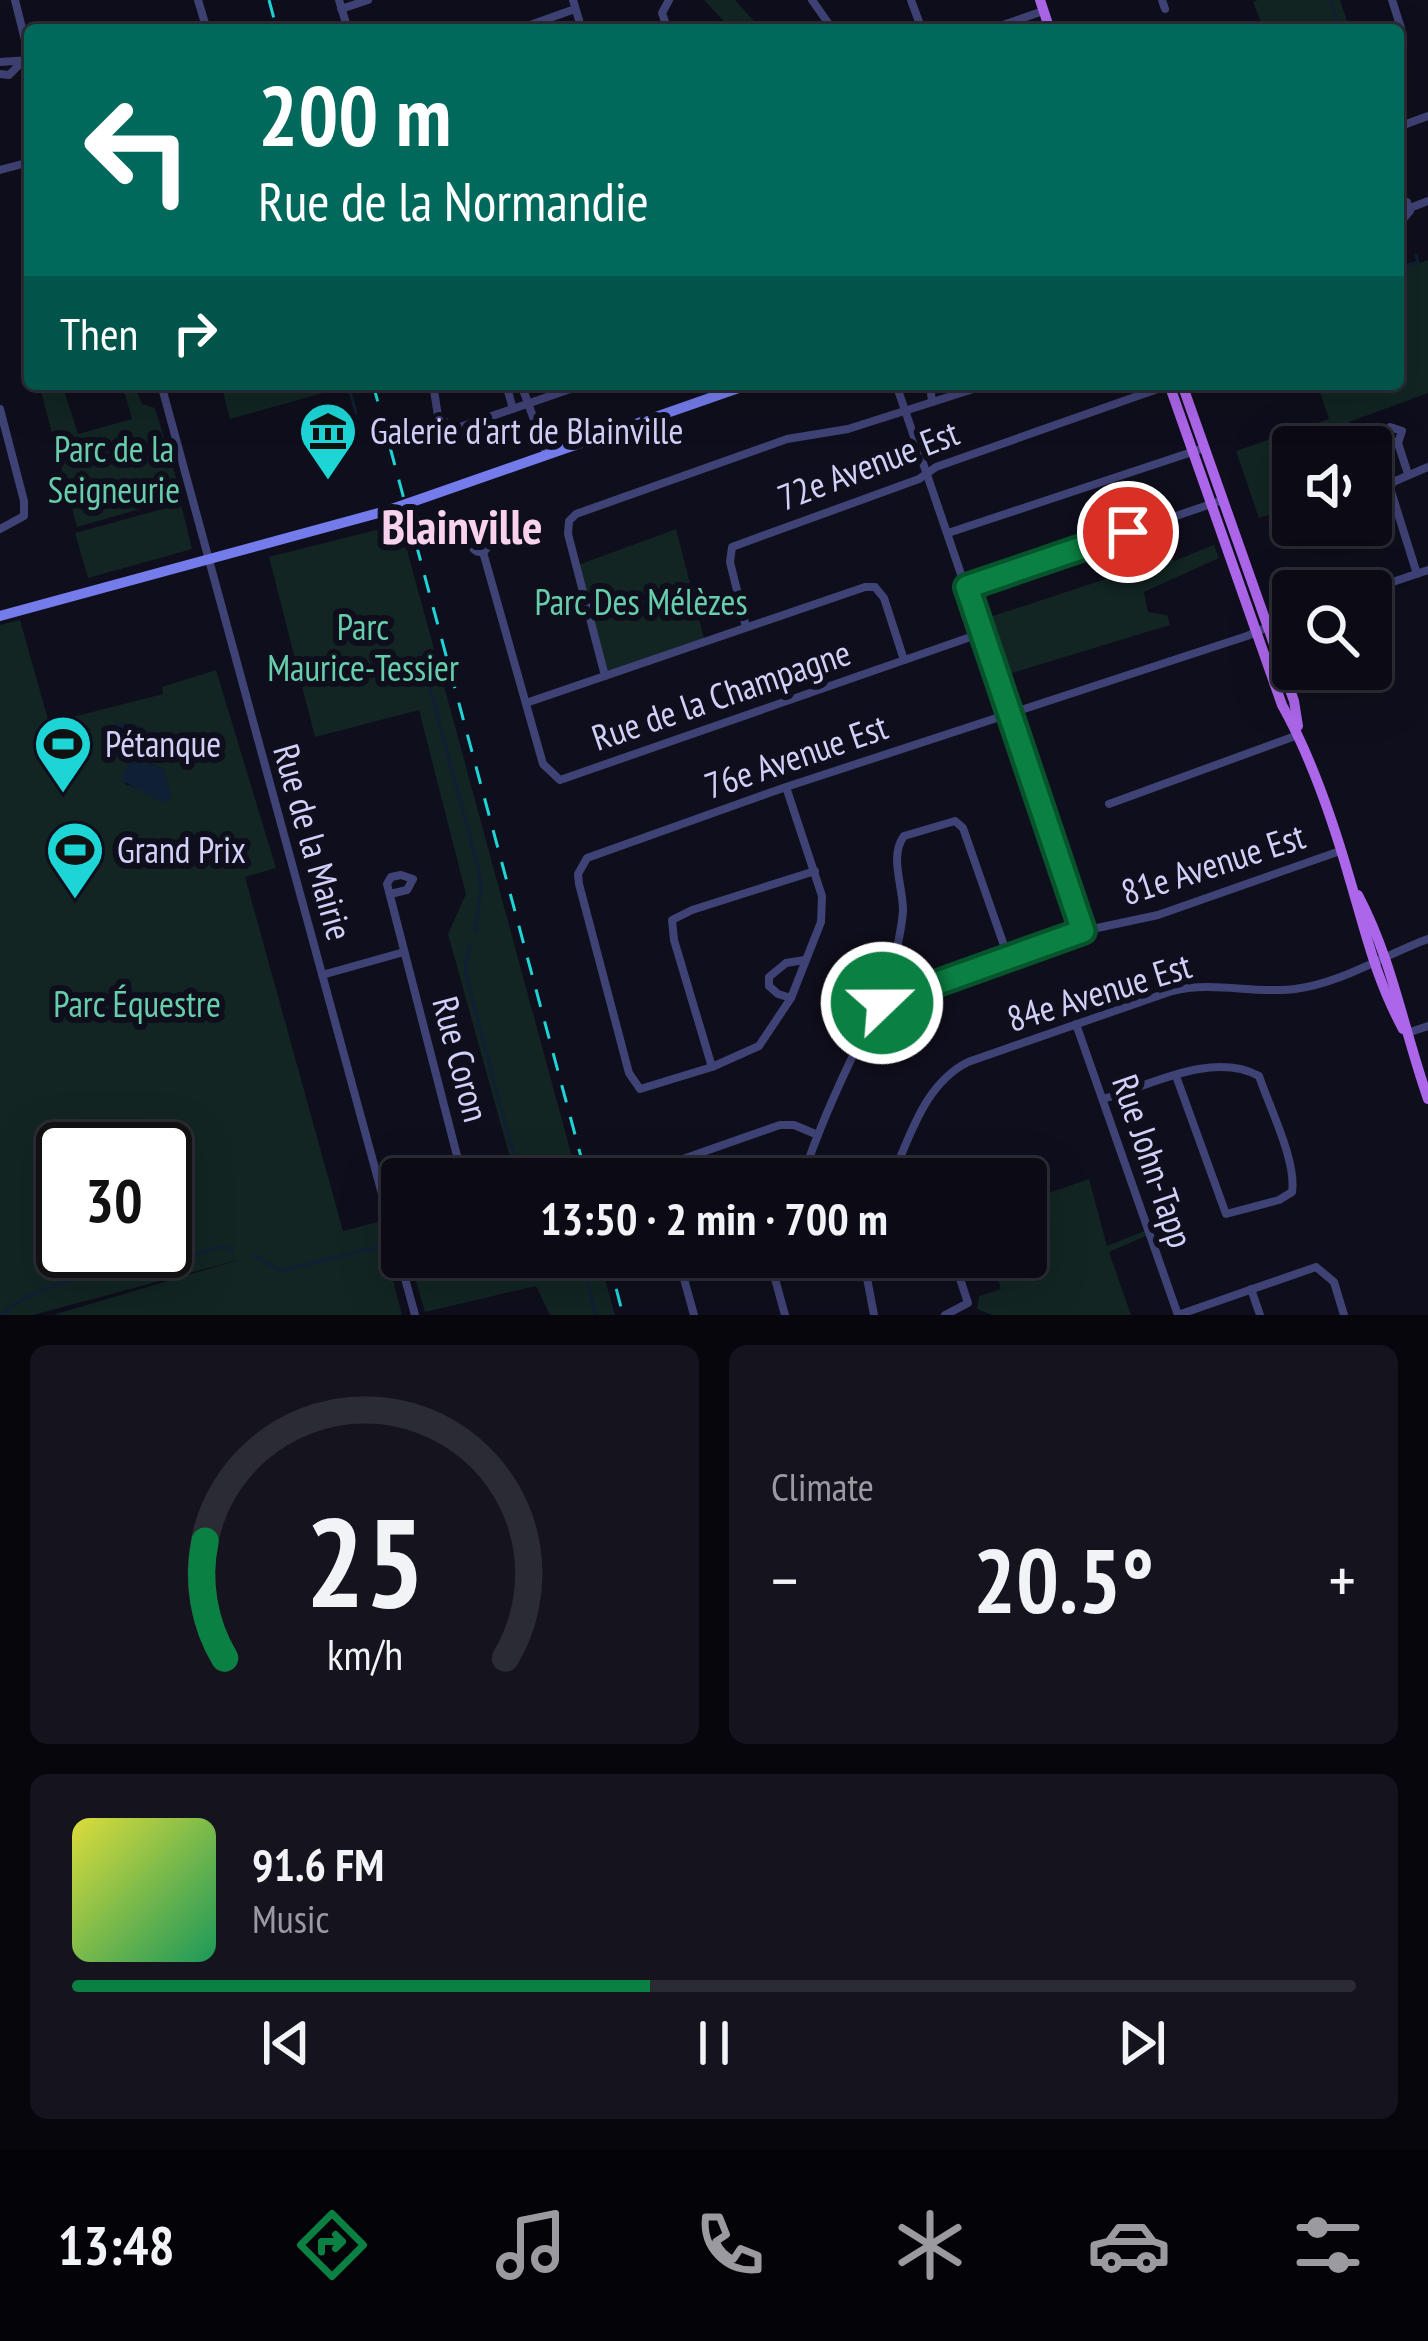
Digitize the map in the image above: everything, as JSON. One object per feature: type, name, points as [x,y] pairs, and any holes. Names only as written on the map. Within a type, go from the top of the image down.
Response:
[{"type":"main road","points":[[1172,390],[1294,701],[1299,735],[1428,1099]]},
{"type":"main road","points":[[1183,390],[1198,450]]},
{"type":"street","points":[[15,0],[24,56]]},
{"type":"street","points":[[340,4],[368,0]]},
{"type":"street","points":[[529,24],[574,4]]},
{"type":"street","points":[[1001,24],[1041,5]]},
{"type":"street","points":[[1404,201],[1410,208],[1404,216]]},
{"type":"street","points":[[1410,208],[1428,201]]},
{"type":"street","name":"Rue de la Mairie","points":[[162,390],[390,1208],[415,1315]]},
{"type":"street","points":[[434,390],[438,416],[454,429],[569,390]]},
{"type":"street","points":[[508,390],[514,409]]},
{"type":"street","points":[[523,390],[547,455]]},
{"type":"street","points":[[0,616],[386,511],[726,390]]},
{"type":"street","points":[[898,390],[1083,931]]},
{"type":"street","points":[[931,390],[932,402]]},
{"type":"street","points":[[953,390],[954,395]]},
{"type":"street","points":[[605,676],[568,534],[569,521],[576,514],[787,439],[848,429],[970,390]]},
{"type":"street","name":"72e Avenue Est","points":[[746,627],[730,562],[732,547],[1153,390]]},
{"type":"street","points":[[0,409],[25,516],[0,529]]},
{"type":"street","points":[[1398,443],[1408,474]]},
{"type":"street","points":[[948,533],[1198,450]]},
{"type":"street","points":[[1417,574],[1390,495],[1393,482],[1428,467]]},
{"type":"street","points":[[967,587],[1217,502]]},
{"type":"street","points":[[482,552],[526,704],[875,586],[884,598],[904,660]]},
{"type":"street","points":[[1392,582],[1428,570]]},
{"type":"street","name":"76e Avenue Est","points":[[712,1067],[640,1089],[629,1073],[578,874],[587,858],[1272,625]]},
{"type":"street","name":"Rue de la Champagne","points":[[526,704],[543,764],[560,780],[982,633]]},
{"type":"street","points":[[1109,805],[1299,735]]},
{"type":"street","points":[[786,787],[816,870],[822,896],[820,922],[791,998],[759,1046],[712,1067],[672,920],[816,870]]},
{"type":"street","points":[[810,1158],[879,1006],[898,995],[893,979],[903,913],[896,851],[904,836],[955,820],[963,828],[1008,957]]},
{"type":"street","name":"81e Avenue Est","points":[[898,995],[1083,931],[1158,916],[1340,851]]},
{"type":"street","name":"Rue Coron","points":[[390,894],[458,1158]]},
{"type":"street","name":"84e Avenue Est","points":[[901,1158],[927,1100],[950,1072],[973,1060],[1177,990],[1205,986],[1297,989],[1320,984],[1428,939]]},
{"type":"street","points":[[322,975],[404,952]]},
{"type":"street","points":[[791,998],[770,986],[769,976],[786,963],[806,960]]},
{"type":"street","name":"Rue John-Tapp","points":[[1076,1024],[1178,1315]]},
{"type":"street","points":[[1404,1031],[1428,1026]]},
{"type":"street","points":[[1102,1100],[1176,1076],[1201,1068],[1226,1067],[1258,1076],[1289,1163],[1292,1192],[1280,1200],[1226,1214],[1176,1076]]},
{"type":"street","points":[[686,1158],[780,1125],[818,1135]]},
{"type":"street","points":[[1178,1315],[1316,1267],[1334,1282],[1345,1315]]},
{"type":"street","points":[[684,1278],[694,1315]]},
{"type":"street","points":[[775,1278],[785,1315]]},
{"type":"street","points":[[866,1278],[874,1315]]},
{"type":"street","points":[[945,1315],[968,1303],[960,1278]]},
{"type":"street","points":[[1251,1289],[1260,1315]]},
{"type":"green space","points":[[704,0],[735,0],[757,24],[726,24]]},
{"type":"green space","points":[[1340,0],[1348,24],[1262,24],[1253,2]]},
{"type":"green space","points":[[1428,260],[1428,393],[1349,422],[1350,426],[1309,426],[1329,419],[1319,390],[1404,390],[1404,268]]},
{"type":"green space","name":"Parc de la Seigneurie","points":[[41,390],[64,390],[78,434],[132,419],[124,390],[136,390],[142,404],[155,408],[182,497],[77,527]]},
{"type":"green space","points":[[223,390],[334,390],[230,419]]},
{"type":"green space","points":[[1272,439],[1272,514],[1259,518],[1236,451]]},
{"type":"green space","name":"Parc Maurice-Tessier","points":[[181,504],[192,549],[88,578],[75,533]]},
{"type":"green space","name":"Parc Maurice-Tessier","points":[[400,524],[572,1158],[510,1158],[448,934],[466,894],[419,710],[315,737],[269,557]]},
{"type":"green space","name":"Parc Des Mélèzes","points":[[676,529],[704,638],[606,673],[578,565]]},
{"type":"green space","points":[[1214,545],[1219,558],[1144,592],[1148,612],[1167,615],[1170,625],[1009,674],[990,617],[1109,578],[1108,569],[1170,550],[1174,561]]},
{"type":"green space","name":"Parc Équestre","points":[[20,620],[49,723],[163,694],[162,687],[216,670],[276,868],[245,877],[343,1231],[378,1222],[381,1278],[392,1278],[402,1315],[53,1315],[178,1278],[192,1278],[192,1274],[242,1259],[192,1272],[192,1122],[36,1122],[36,1278],[171,1278],[33,1315],[0,1315],[0,625]],"holes":[[[121,723],[142,727],[153,736],[143,760],[163,769],[169,800],[125,784],[129,764]]]},
{"type":"green space","points":[[1089,1179],[1107,1246],[1147,1230],[1148,1235],[1109,1252],[1131,1315],[992,1315],[977,1309],[979,1296],[1001,1289],[998,1278],[1047,1278],[1047,1194]]},
{"type":"green space","points":[[415,1278],[605,1278],[615,1315],[550,1315],[536,1286],[425,1312]]},
{"type":"water","points":[[106,726],[142,727],[153,736],[142,755],[144,761],[163,769],[172,796],[169,800],[161,802],[121,780],[128,764],[100,743]]},
{"type":"waterway","points":[[1330,0],[1335,24]]},
{"type":"waterway","points":[[1404,266],[1418,262],[1416,255]]},
{"type":"waterway","points":[[350,390],[356,413]]},
{"type":"waterway","points":[[420,651],[479,871],[475,931]]},
{"type":"waterway","points":[[470,945],[465,966],[468,983],[514,1158]]},
{"type":"waterway","points":[[254,1255],[280,1271],[379,1247]]},
{"type":"waterway","points":[[1,1315],[60,1284],[178,1262],[216,1248],[232,1249]]},
{"type":"waterway","points":[[584,1278],[596,1315]]},
{"type":"railway","points":[[269,0],[275,24]]},
{"type":"railway","points":[[375,390],[581,1158]]},
{"type":"railway","points":[[613,1278],[623,1315]]},
{"type":"place","name":"Galerie d'art de Blainville","points":[[328,482]]},
{"type":"place","name":"Pétanque","points":[[63,795]]},
{"type":"place","name":"Grand Prix","points":[[75,901]]},
{"type":"district","name":"Blainville","points":[[462,527]]},
{"type":"route","points":[[882,1003],[1083,931],[967,587],[1128,532]]}]
